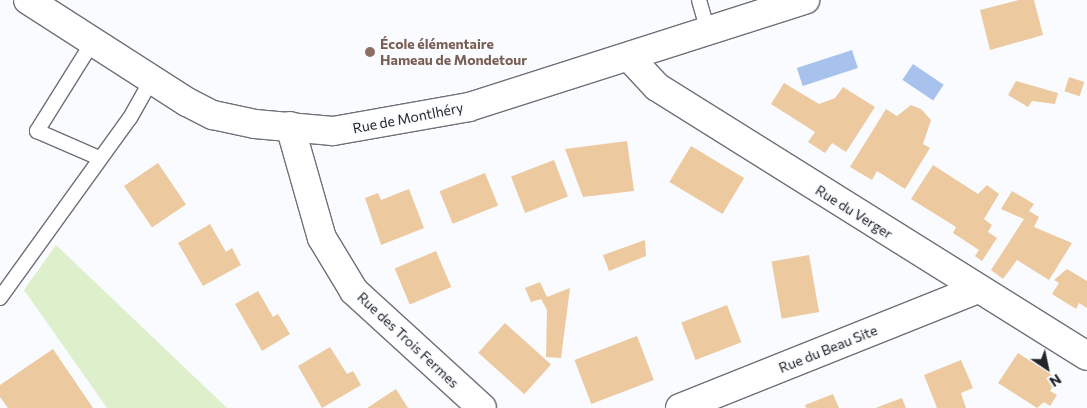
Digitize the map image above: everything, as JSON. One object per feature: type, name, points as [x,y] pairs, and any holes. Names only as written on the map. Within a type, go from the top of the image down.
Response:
[{"type":"street","name":"Rue de Montlhéry","points":[[28,0],[92,43],[213,115],[290,126],[353,129],[469,106],[805,0]]},
{"type":"street","name":"Rue du Verger","points":[[628,57],[657,87],[977,289],[1087,356]]},
{"type":"street","name":"Rue des Trois Fermes","points":[[290,126],[322,238],[354,291],[482,408]]},
{"type":"street","name":"Rue du Beau Site","points":[[680,408],[977,289]]},
{"type":"lane","points":[[699,0],[708,32]]},
{"type":"lane","points":[[92,43],[37,131],[99,158]]},
{"type":"lane","points":[[0,298],[99,158],[130,118],[152,79]]},
{"type":"green space","points":[[56,245],[227,408],[107,408],[24,290]]},
{"type":"water","points":[[852,50],[858,68],[803,86],[797,68]]},
{"type":"water","points":[[913,64],[944,85],[933,100],[902,80]]},
{"type":"building","points":[[1019,0],[1034,0],[1043,35],[990,50],[980,10]]},
{"type":"building","points":[[1069,77],[1084,82],[1080,96],[1064,91]]},
{"type":"building","points":[[1016,81],[1058,93],[1055,104],[1032,101],[1028,107],[1008,95]]},
{"type":"building","points":[[784,83],[819,104],[835,98],[843,87],[875,107],[846,152],[832,143],[825,153],[808,142],[815,132],[771,104]]},
{"type":"building","points":[[911,105],[921,109],[931,120],[923,144],[930,148],[905,189],[877,171],[872,180],[850,167],[886,109],[897,116]]},
{"type":"building","points":[[627,141],[634,191],[583,197],[565,149]]},
{"type":"building","points":[[691,146],[744,178],[723,214],[669,182]]},
{"type":"building","points":[[554,160],[568,196],[525,213],[511,176]]},
{"type":"building","points":[[158,163],[186,204],[152,227],[124,186]]},
{"type":"building","points":[[933,165],[978,194],[987,185],[999,194],[984,219],[992,225],[988,232],[997,238],[982,261],[975,256],[979,250],[953,233],[956,227],[911,199]]},
{"type":"building","points":[[485,173],[498,205],[453,224],[440,191]]},
{"type":"building","points":[[409,189],[424,228],[381,245],[365,198],[378,193],[381,200]]},
{"type":"building","points":[[1012,191],[1034,204],[1029,211],[1039,217],[1034,227],[1072,243],[1049,280],[1017,260],[1003,279],[991,270],[1024,219],[1001,209]]},
{"type":"building","points":[[210,224],[226,252],[232,248],[241,265],[203,286],[178,243]]},
{"type":"building","points":[[645,240],[646,256],[609,271],[603,255]]},
{"type":"building","points":[[436,251],[451,287],[410,304],[395,269]]},
{"type":"building","points":[[809,255],[819,312],[782,319],[772,262]]},
{"type":"building","points":[[1067,269],[1087,281],[1087,308],[1079,303],[1076,309],[1052,294],[1059,283],[1054,280]]},
{"type":"building","points":[[540,282],[547,297],[570,288],[561,358],[546,357],[547,310],[541,299],[531,302],[525,288]]},
{"type":"building","points":[[258,291],[273,317],[278,314],[290,334],[262,351],[235,304]]},
{"type":"building","points":[[727,305],[741,342],[696,360],[681,323]]},
{"type":"building","points":[[505,323],[551,364],[524,394],[478,353]]},
{"type":"building","points":[[637,336],[654,380],[591,404],[574,360]]},
{"type":"building","points":[[330,347],[347,374],[353,371],[361,385],[322,408],[298,366]]},
{"type":"building","points":[[53,349],[93,408],[8,408],[0,397],[0,385]]},
{"type":"building","points":[[1018,353],[1058,379],[1050,391],[1057,395],[1050,406],[1044,402],[1037,408],[998,383]]},
{"type":"building","points":[[961,360],[973,388],[961,393],[966,408],[937,408],[924,375]]},
{"type":"building","points":[[396,389],[408,408],[367,408]]},
{"type":"building","points":[[833,394],[839,408],[806,408],[805,405]]},
{"type":"building","points":[[902,398],[906,408],[876,408],[883,405]]},
{"type":"place","name":"École élémentaire Hameau de Mondetour","points":[[370,52]]}]
